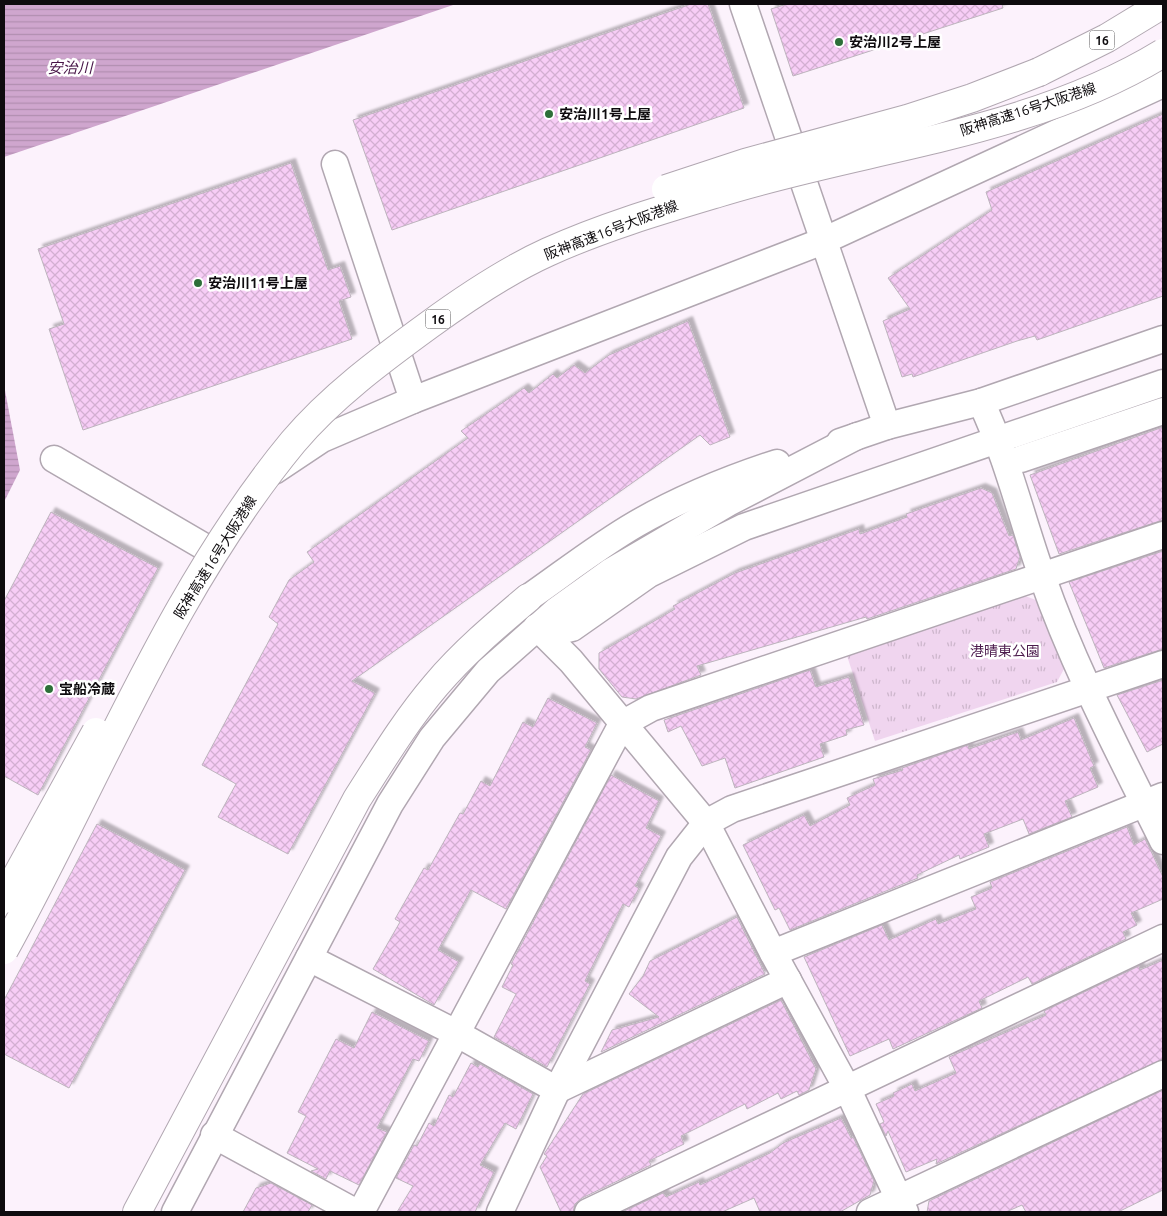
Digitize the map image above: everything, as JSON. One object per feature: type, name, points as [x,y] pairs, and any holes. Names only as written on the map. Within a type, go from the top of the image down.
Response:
[{"type":"highway","name":"阪神高速16号大阪港線","points":[[4,899],[179,579],[229,501],[286,430],[343,372],[399,326],[463,282],[537,239],[635,199],[745,163],[906,120],[972,98],[1039,72],[1107,38],[1163,4]]},
{"type":"highway","name":"阪神高速16号大阪港線","points":[[4,950],[148,670],[195,585],[242,508],[296,439],[353,383],[466,298],[547,253],[574,242],[637,217],[730,189],[995,122],[1104,84],[1163,53]]},
{"type":"highway","points":[[137,1212],[357,799],[399,734],[436,685],[470,650],[528,598]]},
{"type":"highway","points":[[4,920],[32,867],[68,783]]},
{"type":"street","points":[[743,4],[887,426]]},
{"type":"street","points":[[4,932],[203,546],[261,479],[322,439],[412,400],[823,241],[1163,84]]},
{"type":"street","points":[[334,164],[412,400]]},
{"type":"street","points":[[528,598],[636,524],[681,500],[762,468],[887,426],[981,402],[1163,339]]},
{"type":"street","points":[[537,627],[564,630],[572,628],[649,574],[744,527],[1163,384]]},
{"type":"street","points":[[981,402],[999,441],[1042,577],[1088,690],[1154,799],[1163,841]]},
{"type":"street","points":[[1021,459],[1163,411]]},
{"type":"street","points":[[175,1212],[390,804],[432,738],[488,671],[557,610],[618,568],[728,503],[858,436]]},
{"type":"street","points":[[54,458],[203,546]]},
{"type":"street","points":[[362,1212],[622,724],[651,708],[1042,577],[1163,534]]},
{"type":"street","points":[[537,627],[571,661],[706,823],[846,1088],[902,1205]]},
{"type":"street","points":[[500,1212],[557,1090],[678,856],[706,823],[732,809],[1163,664]]},
{"type":"street","points":[[773,953],[1154,799]]},
{"type":"street","points":[[588,1212],[1163,938]]},
{"type":"street","points":[[309,958],[456,1033],[557,1090]]},
{"type":"street","points":[[557,1090],[788,980]]},
{"type":"street","points":[[870,1212],[902,1205],[1163,1074]]},
{"type":"street","points":[[214,1135],[354,1212]]},
{"type":"green space","name":"港晴東公園","points":[[1025,596],[1036,600],[1064,669],[1057,682],[875,741],[847,656]]},
{"type":"water","name":"安治川","points":[[4,4],[456,4],[4,157]]},
{"type":"water","points":[[4,385],[20,470],[4,502]]},
{"type":"building","name":"安治川1号上屋","points":[[691,4],[708,4],[744,108],[392,230],[353,120]]},
{"type":"building","name":"安治川2号上屋","points":[[787,4],[1002,4],[1003,8],[793,76],[771,9]]},
{"type":"building","points":[[1163,114],[1163,296],[1037,340],[1035,336],[913,377],[912,374],[902,377],[883,321],[910,309],[888,278],[992,210],[986,192]]},
{"type":"building","name":"安治川11号上屋","points":[[291,163],[328,270],[340,266],[351,297],[339,301],[352,339],[83,430],[49,329],[64,324],[38,249]]},
{"type":"building","points":[[688,321],[730,437],[710,445],[700,435],[352,681],[375,693],[288,854],[218,817],[236,784],[202,765],[278,624],[269,617],[289,580],[314,562],[307,552],[468,438],[461,431],[524,388],[529,393],[553,374],[557,378],[574,365],[585,373],[609,355]]},
{"type":"building","points":[[1163,427],[1163,520],[1059,554],[1030,475]]},
{"type":"building","points":[[981,488],[992,493],[1009,536],[1013,535],[1020,557],[1016,569],[867,619],[866,617],[697,666],[701,675],[636,699],[622,697],[599,669],[599,653],[675,609],[673,606],[735,573],[859,529],[860,534],[907,517],[906,514]]},
{"type":"building","name":"宝船冷蔵","points":[[51,512],[158,568],[38,795],[4,776],[4,601]]},
{"type":"building","points":[[1163,551],[1163,649],[1104,668],[1069,582]]},
{"type":"building","points":[[810,670],[816,687],[849,677],[864,725],[846,730],[847,735],[820,744],[824,757],[735,788],[725,758],[702,766],[681,726],[668,732],[664,720]]},
{"type":"building","points":[[1163,680],[1163,744],[1147,752],[1117,695]]},
{"type":"building","points":[[548,698],[597,723],[585,747],[591,750],[506,909],[471,890],[438,950],[459,962],[434,1005],[373,969],[400,922],[395,919],[424,868],[428,870],[460,813],[463,814],[481,781],[490,786],[523,722],[533,727]]},
{"type":"building","points":[[1074,718],[1094,766],[1090,768],[1098,787],[1065,801],[1072,817],[1029,834],[1023,819],[984,834],[989,847],[960,859],[959,855],[917,875],[918,878],[790,930],[779,908],[775,910],[743,845],[804,815],[810,826],[850,805],[847,798],[875,785],[873,779],[903,770],[902,768],[968,745],[969,749],[1018,732],[1021,740]]},
{"type":"building","points":[[611,775],[659,801],[646,828],[661,836],[635,886],[639,888],[629,907],[623,904],[585,981],[590,984],[547,1067],[494,1037],[516,994],[502,987],[513,965],[511,964]]},
{"type":"building","points":[[97,824],[185,870],[69,1088],[4,1054],[4,1000]]},
{"type":"building","points":[[1127,827],[1134,845],[1145,839],[1150,849],[1163,877],[1163,899],[1131,913],[1137,925],[1123,932],[1126,939],[1032,984],[1028,977],[979,1001],[982,1008],[893,1049],[889,1039],[850,1056],[804,957],[882,925],[889,940],[936,919],[938,924],[976,909],[971,897],[992,888],[990,882]]},
{"type":"building","points":[[737,917],[765,974],[601,1052],[612,1030],[659,1017],[629,994],[643,976],[650,961]]},
{"type":"building","points":[[1163,960],[1163,1059],[936,1164],[937,1159],[906,1172],[888,1131],[886,1136],[880,1124],[884,1122],[876,1104],[894,1096],[893,1093],[912,1084],[915,1091],[956,1073],[949,1057],[1046,1015],[1044,1011],[1139,966],[1140,970]]},
{"type":"building","points":[[781,1000],[816,1069],[809,1090],[799,1095],[797,1091],[781,1099],[778,1093],[747,1109],[745,1104],[681,1136],[684,1144],[649,1161],[651,1165],[582,1198],[575,1204],[573,1212],[561,1212],[540,1167],[547,1156],[544,1154],[583,1094]]},
{"type":"building","points":[[372,1012],[429,1041],[419,1061],[413,1059],[377,1128],[387,1132],[359,1185],[330,1171],[326,1179],[311,1171],[318,1169],[287,1153],[306,1116],[298,1112],[336,1039],[354,1048]]},
{"type":"building","points":[[471,1063],[478,1067],[480,1064],[533,1094],[516,1129],[505,1123],[480,1165],[494,1172],[475,1212],[397,1212],[413,1186],[396,1178],[414,1145],[417,1146],[429,1123],[434,1126],[449,1095],[453,1097]]},
{"type":"building","points":[[1163,1090],[1163,1190],[1118,1212],[1026,1212],[1022,1205],[1006,1212],[927,1212],[929,1201]]},
{"type":"building","points":[[841,1118],[851,1138],[853,1137],[874,1181],[870,1195],[840,1212],[760,1212],[754,1198],[722,1212],[622,1212],[663,1193],[666,1197],[699,1182],[700,1185],[770,1153],[783,1143]]},
{"type":"building","points":[[271,1183],[312,1205],[308,1212],[243,1212],[256,1188]]},
{"type":"place","name":"安治川2号上屋","points":[[839,42]]},
{"type":"place","name":"安治川1号上屋","points":[[549,114]]},
{"type":"place","name":"安治川11号上屋","points":[[198,283]]},
{"type":"place","name":"宝船冷蔵","points":[[49,689]]}]
